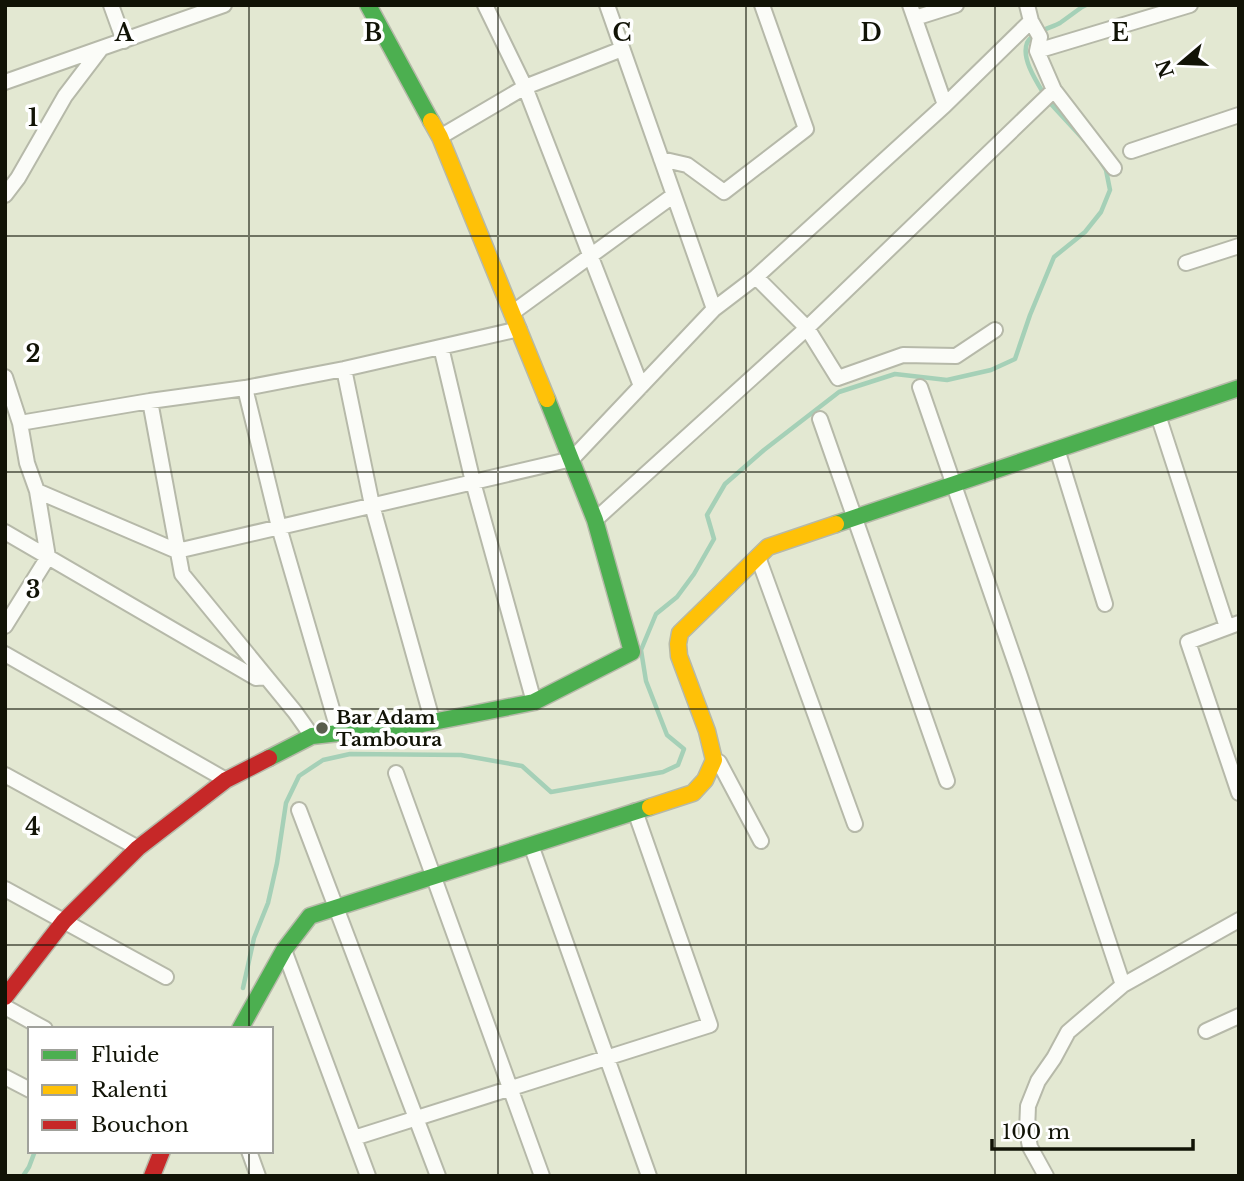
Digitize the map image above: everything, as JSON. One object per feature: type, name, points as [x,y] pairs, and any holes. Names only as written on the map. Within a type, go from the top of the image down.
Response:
[{"type":"street","points":[[111,5],[124,41]]},
{"type":"street","points":[[5,82],[224,5]]},
{"type":"street","points":[[5,997],[64,921],[138,848],[226,780],[312,736],[382,732],[534,702],[632,652],[595,520],[572,459],[440,137],[368,5]]},
{"type":"street","points":[[485,5],[525,87],[641,386]]},
{"type":"street","points":[[607,5],[714,309]]},
{"type":"street","points":[[661,159],[687,165],[724,192],[806,129],[762,5]]},
{"type":"street","points":[[945,105],[912,12],[956,5]]},
{"type":"street","points":[[1027,5],[1054,90],[1114,167]]},
{"type":"street","points":[[37,491],[177,551],[572,459],[714,309],[756,277],[945,105],[1036,34],[1190,5]]},
{"type":"street","points":[[5,195],[18,178],[65,96],[101,49]]},
{"type":"street","points":[[440,137],[525,87],[622,49]]},
{"type":"street","points":[[595,520],[807,328],[1054,90]]},
{"type":"street","points":[[1131,151],[1239,115]]},
{"type":"street","points":[[512,313],[674,195]]},
{"type":"street","points":[[1186,263],[1239,246]]},
{"type":"street","points":[[756,277],[807,328],[838,378],[903,355],[956,356],[995,330]]},
{"type":"street","points":[[20,424],[150,401],[245,388],[519,330]]},
{"type":"street","points":[[441,347],[473,482],[534,702]]},
{"type":"street","points":[[344,369],[372,505],[433,723]]},
{"type":"street","points":[[5,377],[37,491],[48,557],[5,626]]},
{"type":"street","points":[[920,387],[1124,985]]},
{"type":"street","points":[[245,388],[279,527],[339,733]]},
{"type":"street","points":[[241,1027],[284,950],[310,916],[693,793],[705,780],[714,760],[707,732],[679,656],[680,633],[768,547],[1239,388]]},
{"type":"street","points":[[150,401],[181,574],[312,736]]},
{"type":"street","points":[[1158,415],[1233,625],[1188,642],[1239,793]]},
{"type":"street","points":[[820,419],[947,781]]},
{"type":"street","points":[[1057,449],[1105,604]]},
{"type":"street","points":[[5,532],[256,678],[266,677]]},
{"type":"street","points":[[758,557],[855,824]]},
{"type":"street","points":[[5,654],[226,780]]},
{"type":"street","points":[[714,760],[719,762],[761,841]]},
{"type":"street","points":[[396,773],[542,1176]]},
{"type":"street","points":[[5,775],[138,848]]},
{"type":"street","points":[[299,810],[438,1176]]},
{"type":"street","points":[[354,1138],[710,1025],[635,811]]},
{"type":"street","points":[[531,845],[649,1176]]},
{"type":"street","points":[[5,889],[166,977]]},
{"type":"street","points":[[1046,1176],[1030,1147],[1027,1131],[1028,1106],[1038,1081],[1068,1032],[1124,985],[1239,920]]},
{"type":"street","points":[[284,950],[368,1176]]},
{"type":"street","points":[[5,1007],[41,1027]]},
{"type":"street","points":[[1206,1031],[1239,1016]]},
{"type":"street","points":[[5,1077],[28,1089]]},
{"type":"street","points":[[152,1176],[161,1153]]},
{"type":"street","points":[[250,1153],[258,1176]]},
{"type":"waterway","points":[[1044,94],[1028,62],[1027,43],[1037,33],[1060,23],[1086,5]]},
{"type":"waterway","points":[[1050,103],[1085,141]]},
{"type":"waterway","points":[[243,988],[254,938],[268,903],[286,803],[299,776],[323,760],[350,754],[461,755],[522,766],[551,792],[663,772],[678,765],[684,749],[667,735],[646,681],[641,650],[656,614],[677,597],[714,539],[707,515],[725,484],[839,392],[895,374],[947,380],[991,370],[1015,359],[1054,257],[1085,232],[1101,212],[1110,190],[1106,170],[1101,162]]},
{"type":"waterway","points":[[23,1176],[34,1153]]},
{"type":"traffic: fast","points":[[368,5],[431,121]]},
{"type":"traffic: fast","points":[[836,524],[1239,388]]},
{"type":"traffic: fast","points":[[269,758],[312,736],[382,732],[534,702],[632,652],[595,520],[547,399]]},
{"type":"traffic: fast","points":[[241,1027],[284,950],[310,916],[650,807]]},
{"type":"traffic: slow","points":[[431,121],[440,137],[547,399]]},
{"type":"traffic: slow","points":[[650,807],[693,793],[705,780],[714,760],[707,731],[679,656],[680,633],[768,547],[836,524]]},
{"type":"traffic: jam","points":[[5,997],[64,921],[138,848],[226,780],[269,758]]},
{"type":"traffic: jam","points":[[152,1176],[161,1153]]},
{"type":"place","name":"Bar Adam Tamboura","points":[[322,728]]}]
